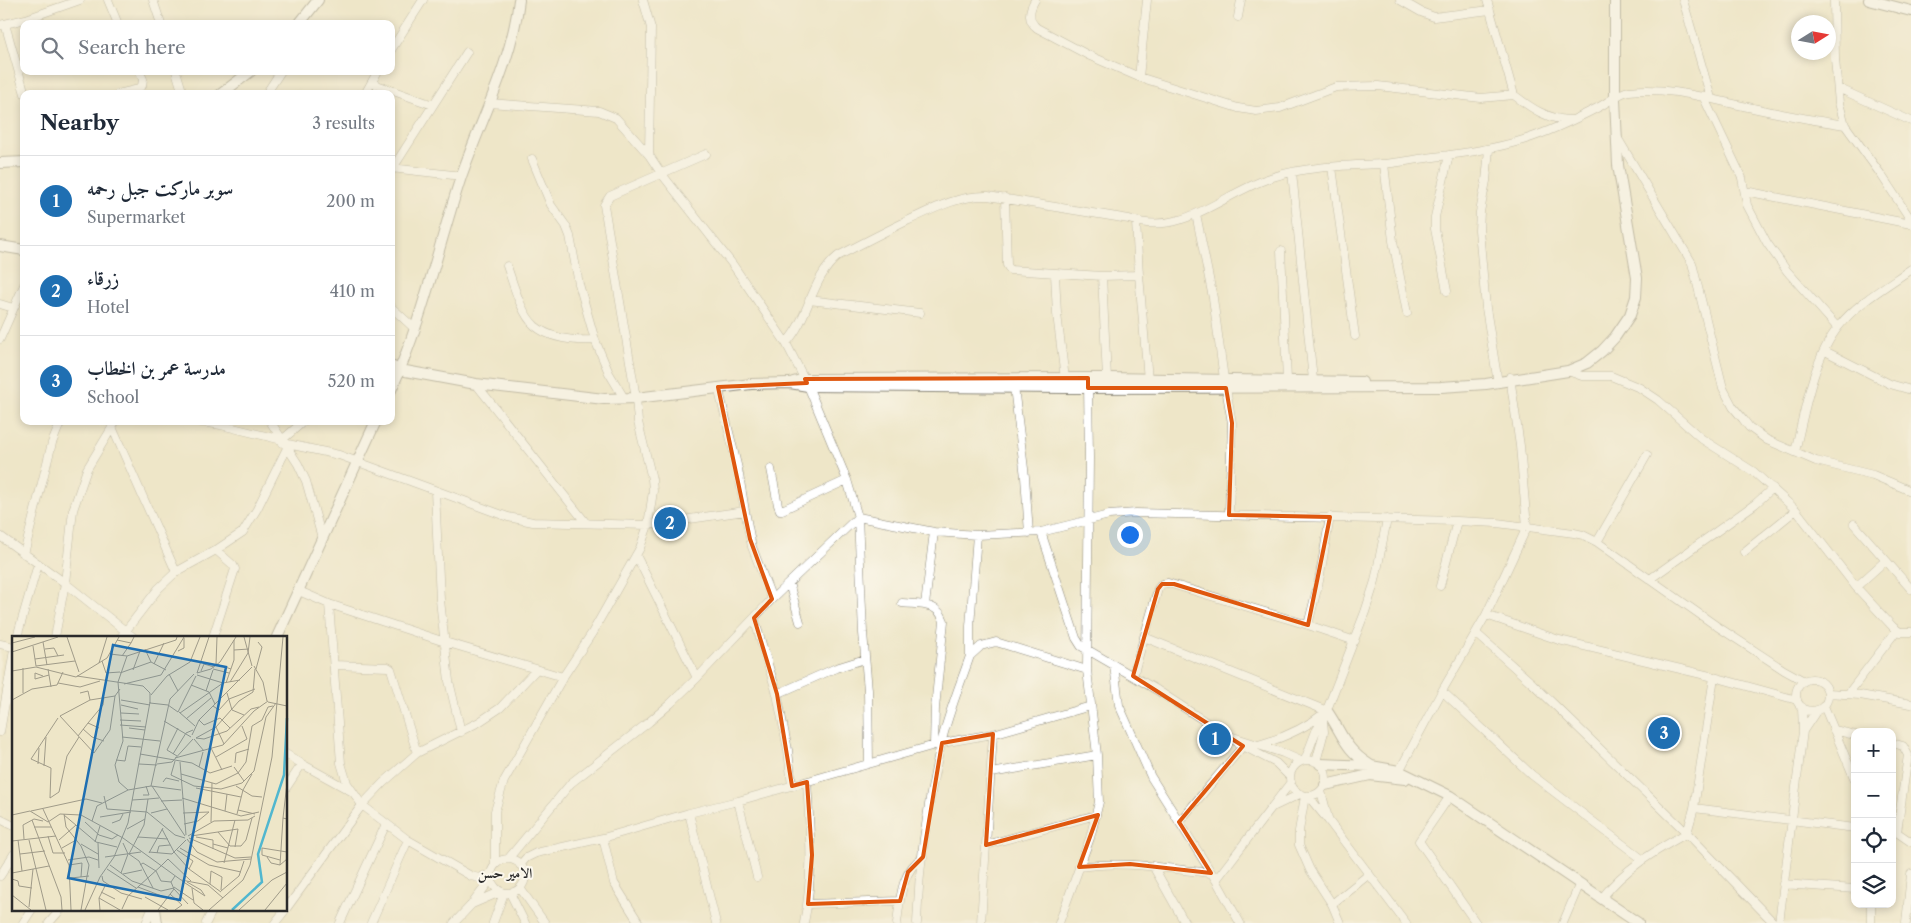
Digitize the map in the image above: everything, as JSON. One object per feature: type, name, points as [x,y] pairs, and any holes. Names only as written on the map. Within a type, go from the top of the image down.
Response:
[{"type":"street","points":[[22,20],[80,0]]},
{"type":"street","points":[[108,0],[116,20]]},
{"type":"street","points":[[153,0],[160,20]]},
{"type":"street","points":[[395,44],[422,0]]},
{"type":"street","points":[[518,0],[510,41],[462,176],[415,329],[396,368],[476,384],[604,398],[636,398],[718,387],[806,382],[1065,379],[1088,383],[1107,378],[1225,384],[1287,380],[1313,384]]},
{"type":"street","points":[[643,0],[651,28],[649,155]]},
{"type":"street","points":[[1035,0],[1029,18],[1037,28],[1088,55],[1139,78],[1238,108],[1256,111],[1280,108],[1336,87],[1378,86],[1481,98],[1514,95],[1541,113],[1556,119],[1573,120]]},
{"type":"street","points":[[1139,78],[1147,0]]},
{"type":"street","points":[[1238,17],[1241,0]]},
{"type":"street","points":[[1400,0],[1421,12],[1434,16],[1490,10]]},
{"type":"street","points":[[1486,0],[1514,95]]},
{"type":"street","points":[[806,382],[1014,387],[1088,383],[1313,384],[1441,387],[1568,371],[1587,363],[1607,347],[1630,315],[1636,297],[1637,278],[1620,178],[1617,136],[1615,0]]},
{"type":"street","points":[[1683,0],[1707,97],[1742,178],[1747,205],[1778,259],[1837,327]]},
{"type":"street","points":[[1834,0],[1833,29],[1839,104],[1845,125],[1882,176],[1911,222]]},
{"type":"street","points":[[1869,0],[1911,11]]},
{"type":"street","points":[[302,20],[315,1]]},
{"type":"street","points":[[20,21],[3,25],[24,90]]},
{"type":"street","points":[[395,164],[467,52]]},
{"type":"street","points":[[136,90],[142,86],[143,79],[141,75]]},
{"type":"street","points":[[177,75],[182,90]]},
{"type":"street","points":[[226,90],[246,75]]},
{"type":"street","points":[[269,90],[278,75]]},
{"type":"street","points":[[367,90],[376,75]]},
{"type":"street","points":[[371,83],[391,90]]},
{"type":"street","points":[[1838,88],[1911,121]]},
{"type":"street","points":[[395,91],[432,104]]},
{"type":"street","points":[[786,343],[796,332],[829,264],[845,252],[951,202],[976,196],[1005,198],[1154,225],[1169,223],[1196,214],[1261,181],[1292,172],[1332,167],[1384,164],[1449,155],[1489,149],[1522,140],[1573,120],[1615,99],[1626,91],[1672,92],[1707,97],[1745,107],[1845,125]]},
{"type":"street","points":[[489,104],[599,111],[608,113],[622,123],[649,155],[733,265],[786,343],[806,382],[847,480],[858,517],[868,690],[869,762]]},
{"type":"street","points":[[1617,136],[1692,263],[1718,374],[1727,398],[1749,427],[1767,440],[1816,461],[1873,474],[1911,491]]},
{"type":"street","points":[[1489,149],[1479,230],[1486,308],[1498,380]]},
{"type":"street","points":[[454,923],[472,904],[490,876],[495,864],[494,828],[498,795],[504,781],[563,677],[592,633],[636,554],[648,525],[652,479],[638,422],[636,398],[604,205],[610,196],[706,154]]},
{"type":"street","points":[[1446,292],[1435,217],[1449,155]]},
{"type":"street","points":[[532,159],[551,205],[563,221],[570,236],[595,340],[609,373],[624,398]]},
{"type":"street","points":[[0,163],[20,162]]},
{"type":"street","points":[[1384,164],[1393,241],[1407,313]]},
{"type":"street","points":[[1332,167],[1355,336]]},
{"type":"street","points":[[395,169],[462,176]]},
{"type":"street","points":[[1292,172],[1313,384]]},
{"type":"street","points":[[1745,191],[1911,222]]},
{"type":"street","points":[[1005,198],[1008,268],[1055,274],[1140,275]]},
{"type":"street","points":[[1196,214],[1213,298],[1232,423],[1229,515]]},
{"type":"street","points":[[1136,222],[1148,380]]},
{"type":"street","points":[[0,246],[20,249]]},
{"type":"street","points":[[1281,251],[1287,380]]},
{"type":"street","points":[[507,266],[522,306],[536,327],[555,336],[568,339],[578,341],[595,340]]},
{"type":"street","points":[[1795,452],[1809,394],[1825,351],[1837,327],[1858,308],[1911,269]]},
{"type":"street","points":[[1055,274],[1056,314],[1065,379]]},
{"type":"street","points":[[1102,276],[1107,378]]},
{"type":"street","points":[[0,340],[20,293]]},
{"type":"street","points":[[810,300],[920,312]]},
{"type":"street","points":[[0,304],[13,308]]},
{"type":"street","points":[[395,311],[415,329]]},
{"type":"street","points":[[1825,351],[1890,384],[1911,390]]},
{"type":"street","points":[[1568,371],[1582,376],[1611,376],[1640,388],[1658,400],[1702,439],[1738,461],[1774,488],[1796,510],[1856,587],[1897,630],[1911,632]]},
{"type":"street","points":[[1397,774],[1442,691],[1477,634],[1527,527],[1513,378]]},
{"type":"street","points":[[1059,923],[1079,868],[1099,802],[1097,755],[1087,670],[1088,383]]},
{"type":"street","points":[[476,384],[586,523]]},
{"type":"street","points":[[718,387],[738,469],[752,547],[772,599]]},
{"type":"street","points":[[1014,387],[1022,443],[1029,533]]},
{"type":"street","points":[[24,554],[52,443],[59,425]]},
{"type":"street","points":[[55,636],[65,583],[73,510],[87,469],[113,425]]},
{"type":"street","points":[[114,425],[176,572]]},
{"type":"street","points":[[222,425],[284,444],[339,455],[435,491],[533,522],[648,525],[745,511]]},
{"type":"street","points":[[272,425],[306,480],[322,538]]},
{"type":"street","points":[[0,536],[65,583],[126,635],[158,590],[176,572],[238,536],[249,524],[284,444],[301,425]]},
{"type":"street","points":[[277,636],[374,425]]},
{"type":"street","points":[[1597,542],[1647,455]]},
{"type":"street","points":[[771,469],[780,510],[847,480]]},
{"type":"street","points":[[1650,579],[1755,504],[1774,488]]},
{"type":"street","points":[[435,491],[436,554],[445,642],[450,681],[461,732]]},
{"type":"street","points":[[1744,552],[1796,510]]},
{"type":"street","points":[[858,517],[934,532],[977,535],[1041,532],[1089,519],[1136,513],[1457,521],[1497,523],[1583,535],[1597,542],[1715,625],[1784,670],[1804,680],[1817,679],[1822,682],[1828,693],[1827,700],[1803,731]]},
{"type":"street","points":[[508,859],[572,783],[649,722],[697,678],[772,599],[858,517]]},
{"type":"street","points":[[1308,625],[1319,581],[1330,517]]},
{"type":"street","points":[[1216,880],[1274,806],[1290,780],[1293,768],[1303,761],[1325,716],[1355,641],[1375,581],[1387,518]]},
{"type":"street","points":[[1440,586],[1457,521]]},
{"type":"street","points":[[1854,524],[1910,589]]},
{"type":"street","points":[[925,605],[934,532]]},
{"type":"street","points":[[1041,532],[1076,638],[1087,651],[1180,704],[1226,736],[1276,763],[1290,780],[1293,787],[1304,795],[1328,820],[1406,923]]},
{"type":"street","points":[[938,744],[970,656],[977,535]]},
{"type":"street","points":[[212,636],[235,569],[216,550]]},
{"type":"street","points":[[636,554],[697,678]]},
{"type":"street","points":[[1856,587],[1885,561]]},
{"type":"street","points":[[17,636],[38,564]]},
{"type":"street","points":[[789,583],[800,622]]},
{"type":"street","points":[[1133,676],[1158,589],[1162,584],[1168,583],[1355,641]]},
{"type":"street","points":[[299,591],[329,604],[445,642],[563,677]]},
{"type":"street","points":[[902,603],[937,608],[942,613],[944,621],[935,708],[938,744],[923,857],[917,923]]},
{"type":"street","points":[[329,604],[341,763],[347,783],[362,805],[408,840],[471,876],[479,878],[490,876]]},
{"type":"street","points":[[1486,615],[1559,640],[1714,677],[1797,700],[1802,707],[1809,710],[1820,708]]},
{"type":"street","points":[[754,618],[777,694],[788,750],[792,786]]},
{"type":"street","points":[[1848,694],[1897,630]]},
{"type":"street","points":[[1477,634],[1533,684],[1687,833],[1774,923]]},
{"type":"street","points":[[1144,637],[1325,716],[1346,744],[1371,766]]},
{"type":"street","points":[[970,656],[981,646],[996,642],[1087,670]]},
{"type":"street","points":[[777,694],[836,668],[865,659]]},
{"type":"street","points":[[0,732],[12,660]]},
{"type":"street","points":[[334,665],[388,667],[391,669],[417,753]]},
{"type":"street","points":[[1114,665],[1118,699],[1122,712],[1152,777],[1216,880],[1240,923]]},
{"type":"street","points":[[288,906],[362,805],[383,783],[417,753],[461,732],[500,708],[536,670]]},
{"type":"street","points":[[1784,670],[1798,688]]},
{"type":"street","points":[[1602,898],[1616,881],[1642,859],[1687,833],[1694,808],[1714,677]]},
{"type":"street","points":[[1797,700],[1798,688],[1804,680]]},
{"type":"street","points":[[1442,691],[1532,775],[1642,859]]},
{"type":"street","points":[[1828,693],[1848,694],[1911,704]]},
{"type":"street","points":[[520,865],[526,858],[536,853],[603,838],[807,782],[869,762],[938,744],[994,734],[1091,706]]},
{"type":"street","points":[[1779,923],[1803,731],[1802,707]]},
{"type":"street","points":[[1820,708],[1834,730],[1852,773]]},
{"type":"street","points":[[1258,744],[1295,732],[1325,716]]},
{"type":"street","points":[[1325,716],[1318,763],[1326,774],[1323,788],[1328,820]]},
{"type":"street","points":[[1834,730],[1851,734]]},
{"type":"street","points":[[981,923],[994,734]]},
{"type":"street","points":[[1226,736],[1258,744],[1303,761],[1371,766],[1397,774],[1450,796],[1638,923]]},
{"type":"street","points":[[1896,744],[1903,746],[1908,755],[1896,825]]},
{"type":"street","points":[[1179,822],[1243,746]]},
{"type":"street","points":[[288,755],[352,791]]},
{"type":"street","points":[[991,773],[1097,755]]},
{"type":"street","points":[[288,785],[302,764]]},
{"type":"street","points":[[1274,806],[1304,795],[1317,794],[1323,788],[1370,775],[1397,774]]},
{"type":"street","points":[[804,923],[808,904],[812,855],[807,782]]},
{"type":"street","points":[[1304,795],[1299,845],[1310,870],[1332,904],[1340,923]]},
{"type":"street","points":[[1450,796],[1419,841],[1476,923]]},
{"type":"street","points":[[738,801],[757,877]]},
{"type":"street","points":[[1694,808],[1851,828]]},
{"type":"street","points":[[689,813],[716,923]]},
{"type":"street","points":[[986,845],[1096,815]]},
{"type":"street","points":[[0,819],[12,825]]},
{"type":"street","points":[[340,923],[386,824]]},
{"type":"street","points":[[1896,832],[1911,842]]},
{"type":"street","points":[[603,838],[614,883],[638,923]]},
{"type":"street","points":[[371,923],[408,840]]},
{"type":"street","points":[[0,876],[12,857]]},
{"type":"street","points":[[897,923],[900,901],[908,872],[923,857]]},
{"type":"street","points":[[472,904],[520,888],[525,874],[517,862],[508,859],[501,860],[495,864]]},
{"type":"street","points":[[1079,868],[1111,864],[1153,866],[1211,873]]},
{"type":"street","points":[[1153,866],[1185,923]]},
{"type":"street","points":[[1906,923],[1911,874]]},
{"type":"street","points":[[1332,904],[1368,875]]},
{"type":"street","points":[[490,876],[492,884],[505,893],[527,923],[537,914]]},
{"type":"street","points":[[1563,923],[1580,883]]},
{"type":"street","points":[[1783,884],[1851,890]]},
{"type":"street","points":[[520,888],[545,923]]},
{"type":"street","points":[[493,923],[505,893]]},
{"type":"street","points":[[808,904],[900,901]]},
{"type":"street","points":[[1871,908],[1871,923]]},
{"type":"street","points":[[22,923],[31,910]]},
{"type":"street","points":[[49,923],[60,910]]},
{"type":"street","points":[[146,923],[152,910]]},
{"type":"street","points":[[153,910],[156,923]]},
{"type":"street","points":[[206,923],[212,910]]},
{"type":"street","points":[[275,923],[285,910]]},
{"type":"highlighted area","points":[[1088,378],[1088,388],[1226,388],[1232,423],[1229,515],[1330,517],[1308,625],[1174,584],[1162,584],[1158,589],[1133,676],[1243,746],[1179,822],[1211,873],[1130,864],[1079,867],[1098,815],[986,845],[993,734],[942,743],[923,857],[908,872],[900,901],[808,904],[812,855],[807,782],[792,786],[777,694],[754,618],[772,599],[750,539],[718,387],[807,383],[805,379]]},
{"type":"place","name":"زرقاء","points":[[670,523]]},
{"type":"place","name":"مدرسة عمر بن الخطاب","points":[[1664,733]]},
{"type":"place","name":"سوبر ماركت جبل رحمه","points":[[1215,739]]},
{"type":"district","name":"الامير حسن","points":[[505,873]]}]
